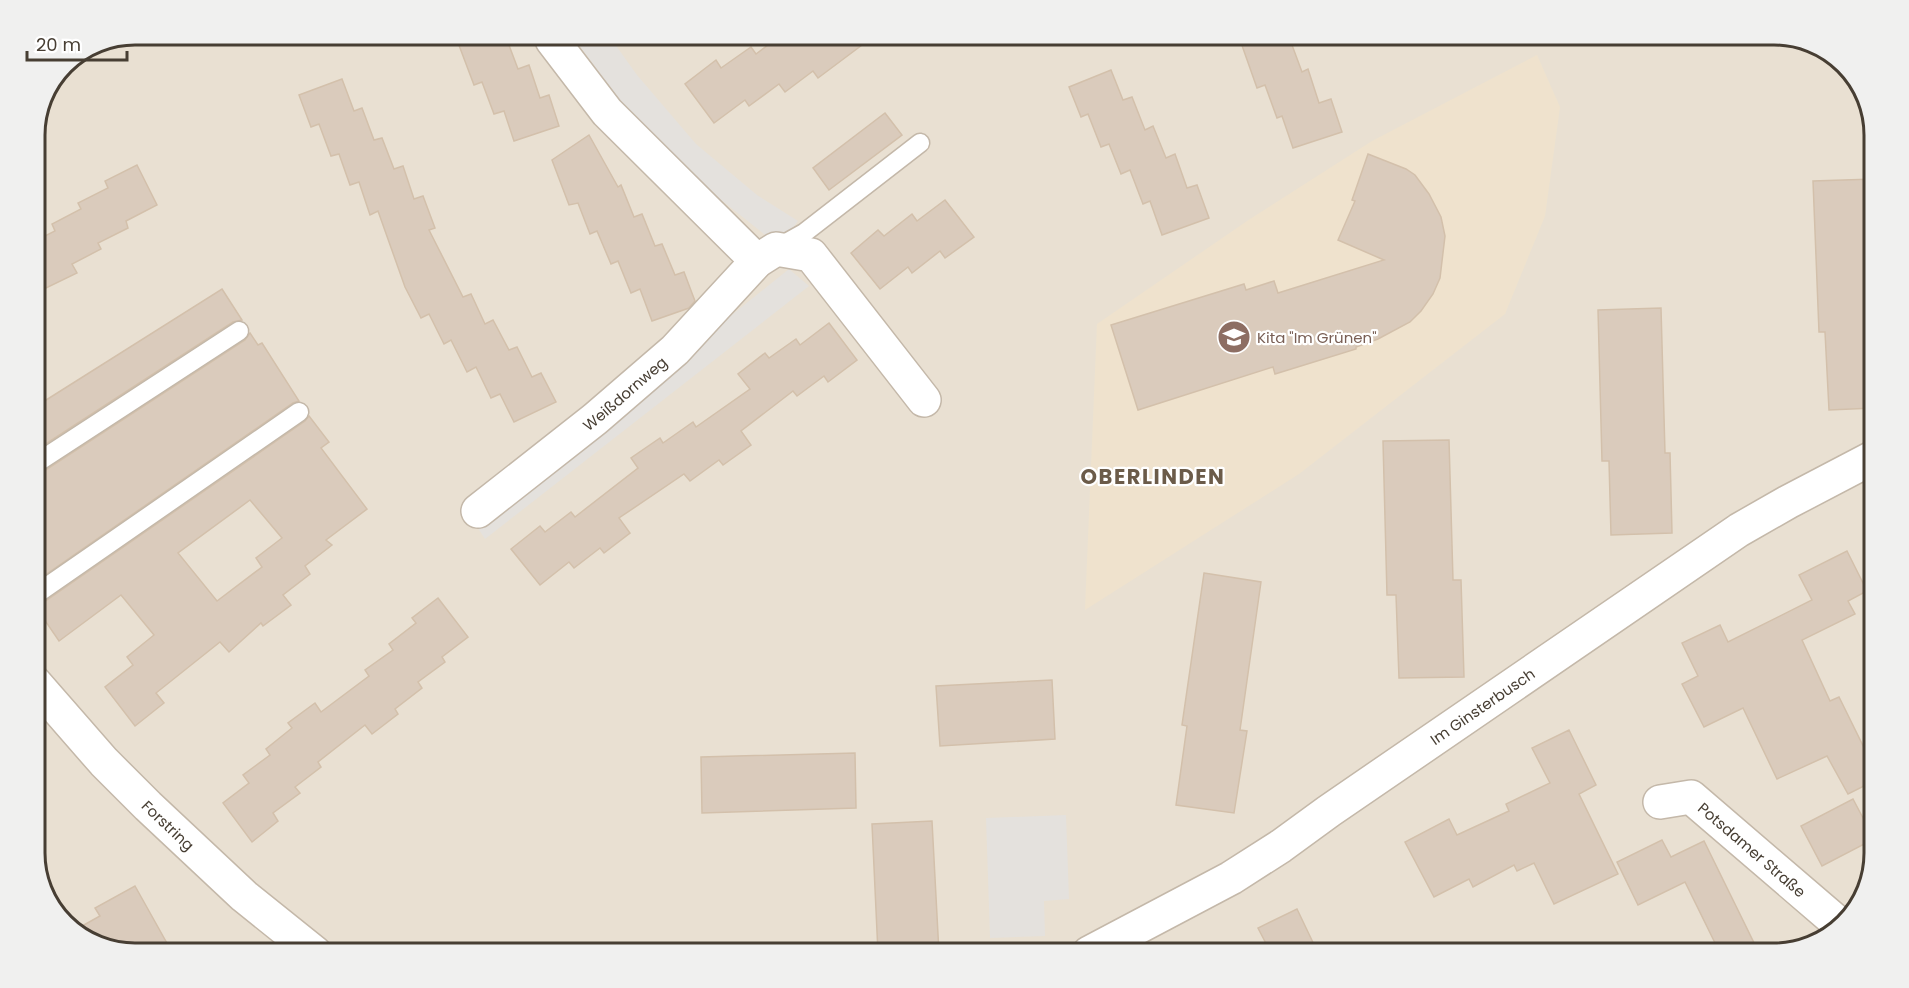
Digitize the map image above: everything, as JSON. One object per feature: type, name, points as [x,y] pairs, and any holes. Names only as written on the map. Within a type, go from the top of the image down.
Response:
[{"type":"street","points":[[556,45],[608,111],[766,255],[811,255],[924,400]]},
{"type":"street","name":"Weißdornweg","points":[[478,511],[595,418],[675,350],[766,255]]},
{"type":"street","name":"Im Ginsterbusch","points":[[1110,943],[1231,878],[1281,846],[1739,530],[1864,462]]},
{"type":"street","name":"Forstring","points":[[45,694],[104,762],[148,806],[244,896],[302,943]]},
{"type":"street","name":"Potsdamer Straße","points":[[1660,802],[1691,797],[1834,920]]},
{"type":"lane","points":[[766,255],[804,232],[920,143]]},
{"type":"lane","points":[[45,457],[239,331]]},
{"type":"lane","points":[[45,588],[299,412]]},
{"type":"shaded area","points":[[135,45],[1774,45],[1792,47],[1814,54],[1833,67],[1849,85],[1859,106],[1864,129],[1864,853],[1862,871],[1855,893],[1838,917],[1819,931],[1797,940],[1774,943],[135,943],[117,941],[95,934],[76,921],[60,903],[50,882],[45,859],[45,129],[52,100],[71,71],[100,52]]},
{"type":"shaded area","points":[[579,45],[616,45],[637,75],[696,144],[757,195],[798,221],[779,246],[696,180],[641,128]]},
{"type":"shaded area","points":[[1537,55],[1560,107],[1545,216],[1505,314],[1299,474],[1085,610],[1097,324],[1250,219],[1372,141]]},
{"type":"shaded area","points":[[789,269],[809,286],[485,539],[474,522]]},
{"type":"shaded area","points":[[1066,815],[1069,899],[1044,901],[1045,936],[990,938],[986,818]]},
{"type":"building","points":[[459,45],[509,45],[518,69],[529,65],[540,98],[549,95],[559,126],[514,141],[504,111],[494,114],[482,82],[474,85]]},
{"type":"building","points":[[768,45],[862,45],[818,78],[813,71],[785,92],[779,84],[749,106],[745,100],[714,123],[685,84],[716,60],[721,68],[751,47],[756,54]]},
{"type":"building","points":[[1242,45],[1292,45],[1302,72],[1308,69],[1319,103],[1331,99],[1342,132],[1293,148],[1282,116],[1277,118],[1265,85],[1257,88]]},
{"type":"building","points":[[1111,70],[1123,100],[1132,97],[1145,130],[1153,126],[1166,158],[1175,154],[1187,188],[1197,185],[1209,218],[1162,235],[1150,201],[1143,204],[1130,170],[1121,174],[1109,144],[1101,147],[1088,114],[1081,117],[1069,87]]},
{"type":"building","points":[[342,79],[354,111],[362,108],[374,140],[382,138],[394,169],[403,166],[414,199],[423,196],[435,228],[429,230],[463,297],[471,294],[485,324],[493,320],[509,350],[517,347],[532,377],[541,373],[556,402],[514,422],[500,394],[491,398],[476,367],[467,372],[451,340],[444,344],[429,314],[421,318],[405,287],[378,211],[370,215],[359,182],[350,185],[339,154],[331,156],[319,124],[311,127],[299,95]]},
{"type":"building","points":[[885,113],[902,135],[829,190],[813,168]]},
{"type":"building","points":[[589,135],[618,187],[621,185],[634,217],[642,214],[655,246],[662,244],[675,275],[684,272],[695,301],[689,308],[652,321],[640,289],[631,293],[618,261],[611,264],[597,231],[590,234],[578,203],[569,205],[552,160]]},
{"type":"building","points":[[1368,154],[1406,169],[1415,175],[1429,194],[1441,217],[1445,236],[1440,278],[1433,294],[1421,311],[1410,322],[1356,349],[1275,374],[1273,367],[1138,410],[1111,325],[1244,284],[1246,290],[1274,281],[1278,293],[1384,260],[1338,240],[1355,201],[1352,200]]},
{"type":"building","points":[[137,165],[157,205],[126,221],[128,228],[98,243],[101,249],[72,264],[77,273],[46,288],[45,236],[55,231],[52,224],[81,209],[78,203],[108,188],[105,181]]},
{"type":"building","points":[[1864,179],[1864,408],[1829,410],[1825,332],[1819,332],[1813,181]]},
{"type":"building","points":[[945,200],[974,237],[945,258],[940,251],[912,273],[908,267],[880,289],[851,253],[878,230],[884,236],[912,214],[917,221]]},
{"type":"building","points":[[222,289],[242,320],[233,322],[45,444],[45,401]]},
{"type":"building","points":[[1661,308],[1665,453],[1670,453],[1672,533],[1611,535],[1609,461],[1602,461],[1598,310]]},
{"type":"building","points":[[829,323],[857,360],[828,382],[824,376],[797,396],[793,391],[741,431],[751,445],[723,465],[719,460],[690,481],[684,474],[619,518],[630,533],[604,553],[600,548],[574,568],[569,562],[540,585],[511,549],[540,526],[545,532],[571,512],[575,517],[638,468],[631,458],[660,438],[663,443],[693,422],[696,427],[750,389],[738,374],[765,353],[769,358],[796,339],[800,345]]},
{"type":"building","points":[[250,333],[258,345],[262,343],[299,401],[45,575],[45,470],[245,340]]},
{"type":"building","points":[[309,416],[329,442],[321,448],[367,509],[326,540],[332,545],[305,566],[310,574],[283,595],[291,605],[263,626],[261,623],[229,652],[220,642],[156,693],[164,703],[135,726],[105,687],[133,665],[127,657],[154,635],[121,595],[59,641],[45,621],[45,601]],"holes":[[[250,500],[282,538],[256,558],[262,567],[217,601],[178,553]]]},
{"type":"building","points":[[1449,440],[1453,580],[1461,580],[1464,677],[1399,678],[1396,595],[1387,595],[1383,441]]},
{"type":"building","points":[[1847,551],[1864,585],[1864,593],[1848,601],[1855,614],[1802,640],[1830,701],[1839,697],[1864,748],[1864,786],[1848,794],[1827,756],[1777,779],[1743,708],[1704,727],[1682,684],[1698,676],[1682,643],[1720,625],[1728,642],[1812,600],[1799,575]]},
{"type":"building","points":[[1204,573],[1261,582],[1240,730],[1247,731],[1234,813],[1176,805],[1187,726],[1182,725]]},
{"type":"building","points":[[438,598],[468,637],[442,657],[445,662],[418,682],[422,688],[395,709],[398,714],[372,734],[365,725],[318,762],[321,767],[295,787],[300,793],[273,813],[278,821],[252,842],[223,803],[249,783],[243,775],[270,755],[266,749],[292,728],[288,723],[315,703],[321,712],[369,676],[365,670],[393,650],[389,644],[416,623],[412,618]]},
{"type":"building","points":[[1052,680],[1055,739],[940,746],[936,686]]},
{"type":"building","points":[[1569,730],[1596,785],[1579,794],[1618,874],[1554,904],[1534,863],[1517,871],[1514,865],[1473,887],[1469,879],[1434,897],[1405,842],[1449,819],[1457,835],[1509,811],[1506,804],[1550,783],[1532,748]]},
{"type":"building","points":[[855,753],[856,808],[702,813],[701,757]]},
{"type":"building","points":[[1853,799],[1864,820],[1864,844],[1822,866],[1801,826]]},
{"type":"building","points":[[932,821],[938,943],[878,943],[872,824]]},
{"type":"building","points":[[1662,840],[1671,857],[1704,841],[1754,943],[1715,943],[1685,882],[1638,905],[1617,862]]},
{"type":"building","points":[[135,886],[167,943],[117,941],[95,934],[82,926],[100,916],[95,908]]},
{"type":"building","points":[[1297,909],[1313,943],[1266,943],[1258,928]]},
{"type":"place","name":"Kita \"Im Grünen\"","points":[[1234,337]]},
{"type":"district","name":"OBERLINDEN","points":[[1153,476]]}]
